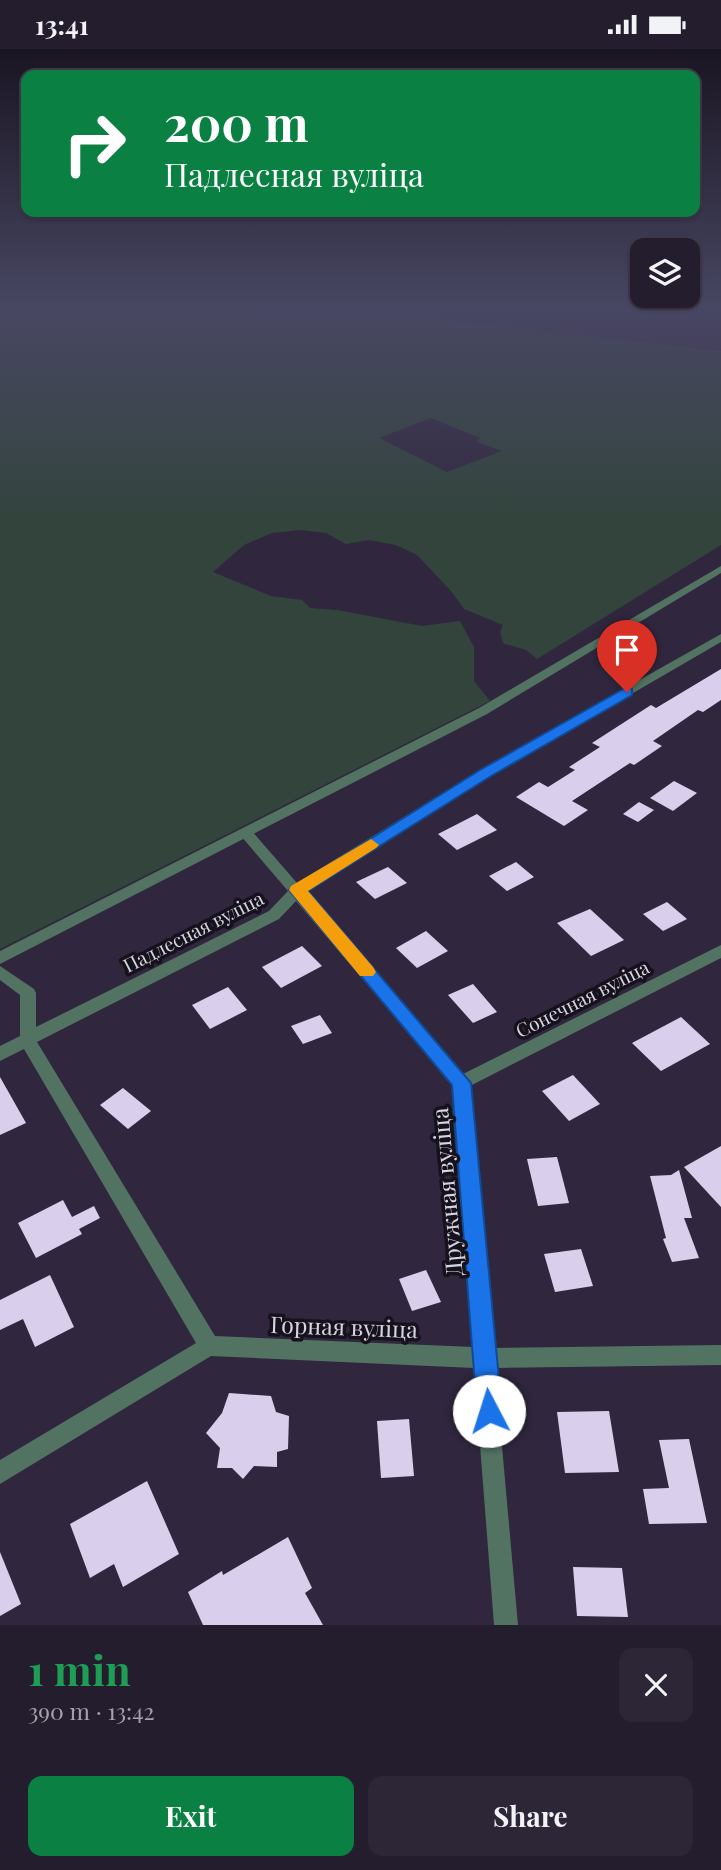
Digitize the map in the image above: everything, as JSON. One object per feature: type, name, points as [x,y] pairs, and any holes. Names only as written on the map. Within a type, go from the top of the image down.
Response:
[{"type":"street","points":[[0,958],[484,711],[721,570]]},
{"type":"street","name":"Падлесная вуліца","points":[[0,1054],[100,1000],[274,915],[297,890],[485,773],[721,637]]},
{"type":"street","name":"Дружная вуліца","points":[[246,833],[461,1083],[506,1625]]},
{"type":"street","name":"Сонечная вуліца","points":[[461,1083],[721,951]]},
{"type":"street","points":[[0,972],[28,993],[28,1041],[209,1346],[0,1473]]},
{"type":"street","name":"Горная вуліца","points":[[209,1346],[485,1358],[721,1355]]},
{"type":"green space","points":[[0,385],[721,385],[721,545],[537,659],[526,650],[503,643],[500,632],[503,625],[464,609],[417,555],[396,545],[369,540],[346,544],[326,533],[301,530],[272,533],[244,545],[213,572],[271,596],[302,600],[310,608],[337,610],[422,626],[460,621],[474,647],[474,681],[490,701],[0,949]],"holes":[[[431,418],[480,438],[477,442],[502,451],[447,472],[379,438]]]},
{"type":"building","points":[[721,669],[721,700],[703,712],[698,710],[653,741],[662,746],[634,765],[630,763],[572,801],[588,810],[564,826],[516,797],[539,782],[548,787],[575,770],[569,767],[600,747],[592,743],[651,705],[656,708]]},
{"type":"building","points":[[674,781],[697,793],[673,811],[650,798]]},
{"type":"building","points":[[639,802],[654,810],[638,822],[623,814]]},
{"type":"building","points":[[477,814],[497,830],[457,850],[438,834]]},
{"type":"building","points":[[516,862],[534,877],[507,891],[489,876]]},
{"type":"building","points":[[388,867],[407,883],[375,899],[356,882]]},
{"type":"building","points":[[667,902],[687,919],[663,931],[643,914]]},
{"type":"building","points":[[590,909],[624,940],[591,956],[557,923]]},
{"type":"building","points":[[426,931],[448,951],[417,968],[396,948]]},
{"type":"building","points":[[302,946],[322,966],[281,988],[262,967]]},
{"type":"building","points":[[473,984],[497,1012],[473,1023],[448,995]]},
{"type":"building","points":[[228,987],[247,1010],[210,1029],[192,1005]]},
{"type":"building","points":[[320,1015],[332,1033],[303,1044],[291,1026]]},
{"type":"building","points":[[681,1017],[710,1044],[661,1071],[632,1043]]},
{"type":"building","points":[[573,1075],[600,1104],[569,1121],[542,1091]]},
{"type":"building","points":[[0,1077],[26,1123],[0,1135]]},
{"type":"building","points":[[123,1088],[151,1111],[128,1129],[100,1105]]},
{"type":"building","points":[[721,1146],[721,1207],[684,1167]]},
{"type":"building","points":[[557,1157],[569,1203],[538,1206],[527,1159]]},
{"type":"building","points":[[679,1170],[692,1218],[684,1218],[699,1258],[672,1262],[663,1239],[666,1238],[650,1176],[671,1175]]},
{"type":"building","points":[[63,1200],[72,1217],[94,1206],[100,1218],[79,1229],[82,1234],[36,1258],[18,1223]]},
{"type":"building","points":[[581,1249],[593,1286],[555,1292],[544,1254]]},
{"type":"building","points":[[426,1270],[441,1302],[412,1311],[399,1279]]},
{"type":"building","points":[[50,1275],[74,1327],[35,1347],[23,1319],[0,1330],[0,1300]]},
{"type":"building","points":[[229,1393],[271,1396],[276,1412],[289,1416],[288,1449],[277,1452],[277,1467],[254,1466],[243,1479],[232,1468],[217,1468],[220,1448],[206,1433],[222,1413]]},
{"type":"building","points":[[609,1411],[619,1472],[565,1473],[557,1412]]},
{"type":"building","points":[[409,1419],[414,1476],[381,1478],[377,1421]]},
{"type":"building","points":[[689,1439],[707,1523],[649,1524],[643,1489],[669,1488],[659,1440]]},
{"type":"building","points":[[147,1481],[179,1554],[123,1587],[114,1564],[90,1578],[70,1524]]},
{"type":"building","points":[[288,1537],[312,1588],[305,1593],[323,1625],[203,1625],[188,1592]]},
{"type":"building","points":[[0,1552],[21,1604],[0,1616]]},
{"type":"building","points":[[573,1567],[622,1568],[628,1617],[577,1616]]},
{"type":"slow traffic","points":[[367,972],[297,890],[371,845]]},
{"type":"route","points":[[489,1411],[461,1083],[297,890],[485,773],[627,692]]}]
